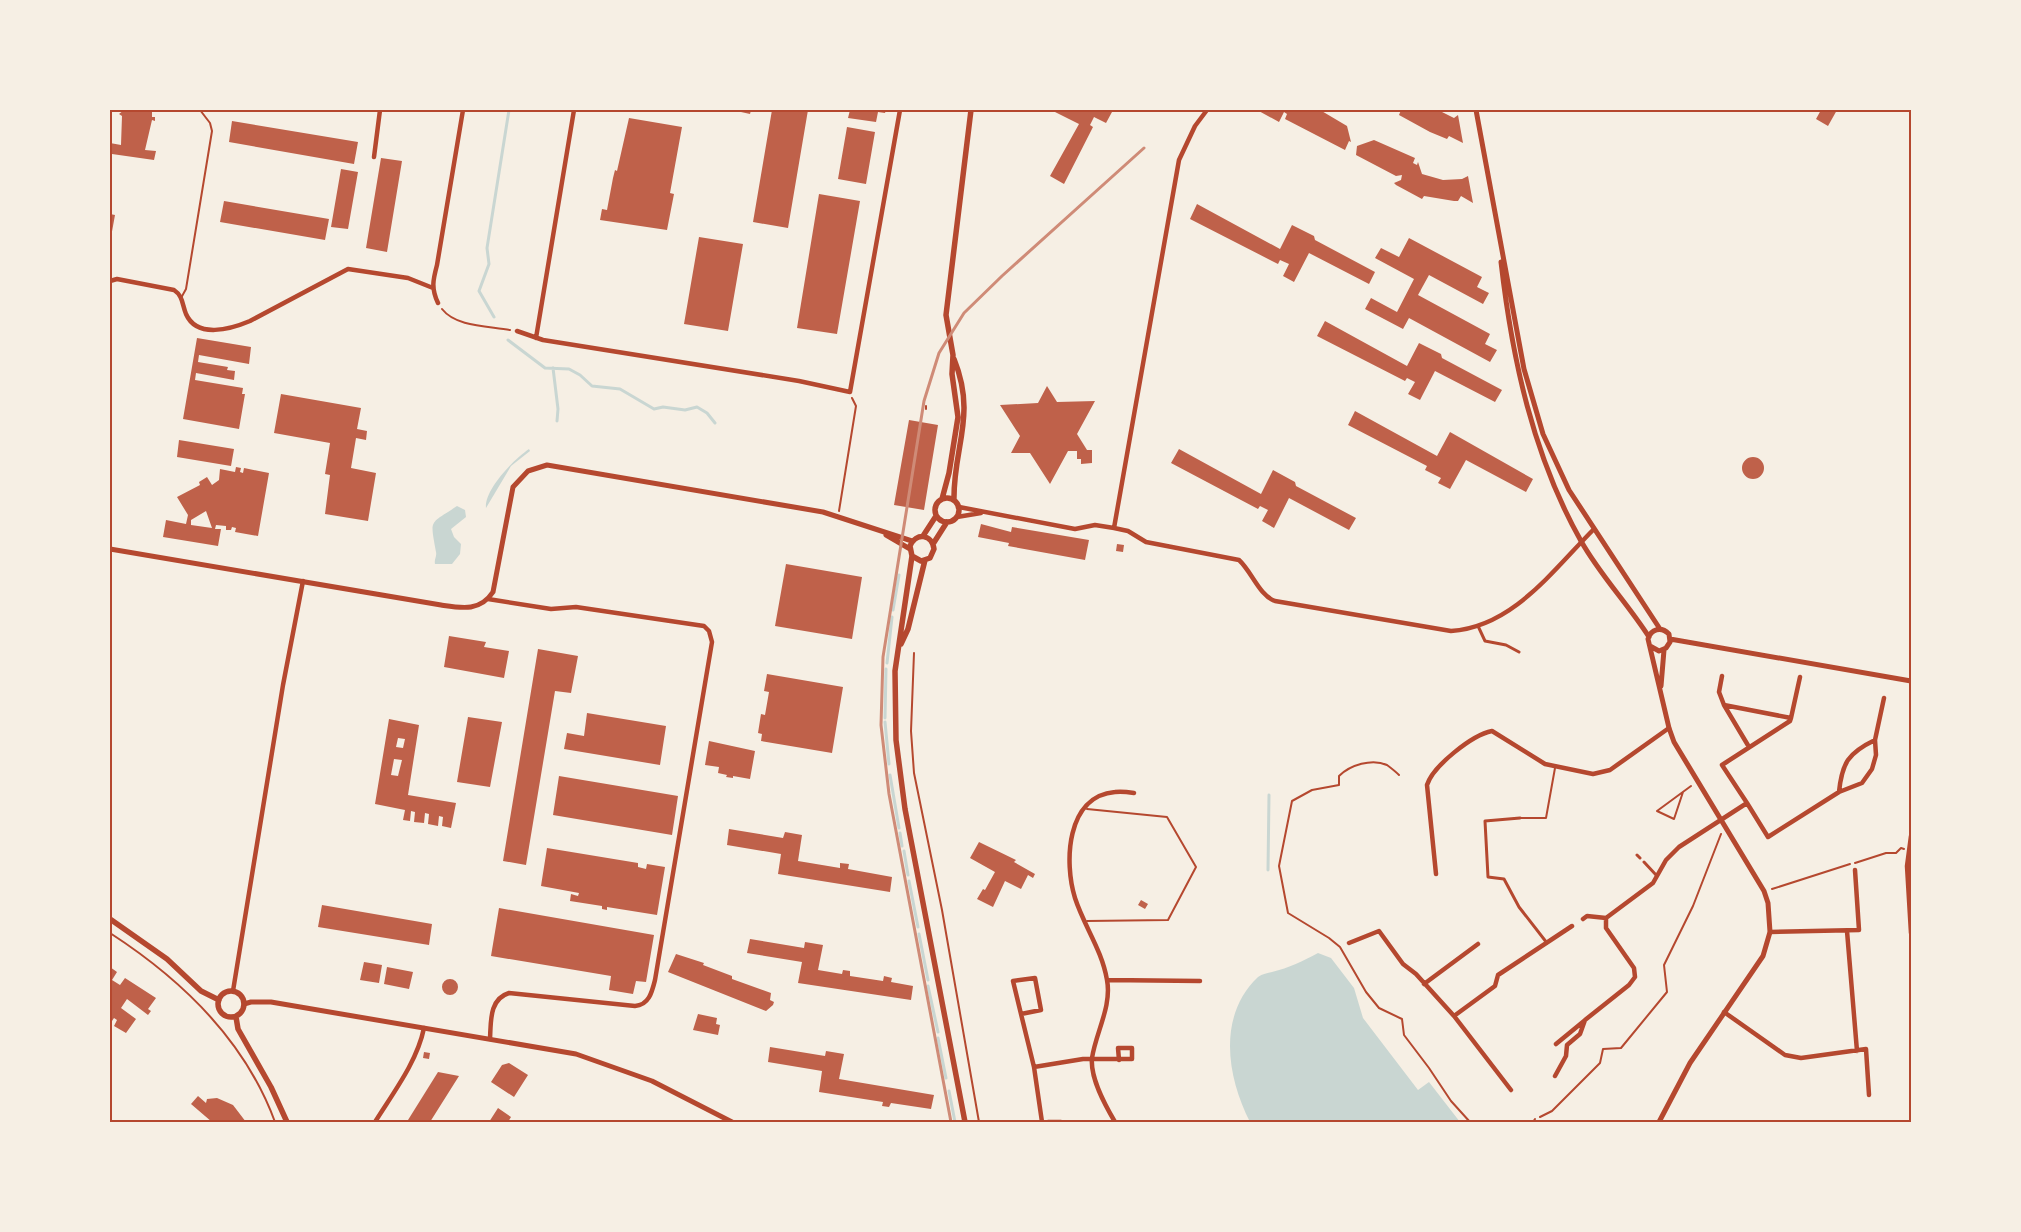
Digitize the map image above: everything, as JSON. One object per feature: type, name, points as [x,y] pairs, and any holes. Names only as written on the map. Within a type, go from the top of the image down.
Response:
[{"type":"main road","points":[[965,1122],[899,764],[894,692],[912,556],[910,548],[912,541],[923,536],[936,516],[936,505],[942,499],[949,473],[958,417],[952,374],[953,356],[946,314],[971,110]]},
{"type":"main road","points":[[953,356],[960,373],[965,417],[954,500]]},
{"type":"main road","points":[[912,556],[918,560],[925,560],[933,554],[934,544],[947,522],[957,517],[959,506],[954,500],[942,499]]},
{"type":"main road","points":[[936,516],[941,521],[947,522]]},
{"type":"main road","points":[[923,536],[929,538],[934,544]]},
{"type":"main road","points":[[899,648],[908,629],[925,560]]},
{"type":"main road","points":[[110,919],[168,959],[201,991],[219,1000]]},
{"type":"main road","points":[[233,991],[241,995],[244,1004],[242,1012],[236,1017],[228,1017],[221,1012],[219,1000],[225,992],[233,991]]},
{"type":"main road","points":[[236,1017],[238,1029],[271,1087],[286,1121]]},
{"type":"street","points":[[374,157],[380,110]]},
{"type":"street","points":[[438,303],[432,288],[463,110]]},
{"type":"street","points":[[536,338],[574,110]]},
{"type":"street","points":[[517,331],[536,338],[799,381],[850,392],[900,110]]},
{"type":"street","points":[[1114,528],[1179,160],[1195,126],[1207,110]]},
{"type":"street","points":[[1476,110],[1498,234],[1534,410],[1551,455],[1569,490],[1660,629],[1667,632],[1670,644],[1664,650],[1660,687]]},
{"type":"street","points":[[1498,234],[1504,284],[1525,397],[1536,437],[1557,496],[1582,542],[1649,637],[1669,728],[1697,782],[1764,891],[1768,903],[1770,932],[1759,965],[1724,1012],[1690,1063],[1659,1122]]},
{"type":"street","points":[[110,281],[117,279],[170,288],[178,292],[192,321],[217,331],[236,327],[250,321],[348,269],[408,278],[432,288]]},
{"type":"street","points":[[110,549],[460,608],[474,607],[488,599],[495,583],[513,487],[522,475],[540,466],[547,465],[747,498],[839,516],[886,534],[912,541]]},
{"type":"street","points":[[1557,496],[1569,490]]},
{"type":"street","points":[[959,506],[1072,529],[1095,525],[1128,531],[1146,542],[1240,560],[1248,568],[1266,596],[1275,601],[1438,630],[1460,630],[1478,626],[1505,615],[1519,604],[1594,530]]},
{"type":"street","points":[[957,517],[982,512]]},
{"type":"street","points":[[886,534],[891,540],[910,548]]},
{"type":"street","points":[[233,991],[283,685],[303,581]]},
{"type":"street","points":[[488,599],[551,609],[576,607],[704,626],[711,636],[711,650],[655,980],[650,997],[644,1004],[635,1006],[509,993],[499,997],[494,1006],[490,1039]]},
{"type":"street","points":[[1478,626],[1485,641],[1506,645],[1519,652]]},
{"type":"street","points":[[1649,637],[1652,632],[1660,629]]},
{"type":"street","points":[[1670,639],[1911,681]]},
{"type":"street","points":[[1650,646],[1656,650],[1664,650]]},
{"type":"street","points":[[1722,676],[1719,692],[1724,705],[1749,747]]},
{"type":"street","points":[[1800,676],[1790,721],[1722,765],[1768,837],[1839,792],[1862,783],[1872,769],[1876,755],[1875,740],[1884,698]]},
{"type":"street","points":[[1724,705],[1791,718]]},
{"type":"street","points":[[1436,874],[1427,792],[1430,778],[1436,770],[1468,742],[1484,733],[1492,731],[1533,758],[1555,768],[1586,773],[1604,772],[1669,728]]},
{"type":"street","points":[[1839,792],[1841,772],[1849,756],[1875,740]]},
{"type":"street","points":[[1114,1122],[1100,1096],[1092,1060],[1107,1000],[1107,980],[1100,955],[1084,922],[1075,897],[1069,866],[1071,836],[1079,816],[1085,809],[1094,800],[1114,792],[1134,792]]},
{"type":"street","points":[[1583,919],[1587,916],[1606,918],[1658,877],[1672,853],[1720,819],[1747,803]]},
{"type":"street","points":[[1520,818],[1485,821],[1488,877],[1504,879],[1519,907],[1546,943]]},
{"type":"street","points":[[1911,836],[1907,866],[1911,933]]},
{"type":"street","points":[[1644,862],[1658,877]]},
{"type":"street","points":[[1770,932],[1859,930],[1855,870]]},
{"type":"street","points":[[1556,1044],[1629,985],[1635,977],[1634,968],[1606,928],[1606,918]]},
{"type":"street","points":[[1454,1016],[1495,986],[1498,974],[1572,926]]},
{"type":"street","points":[[1848,930],[1857,1050]]},
{"type":"street","points":[[1349,943],[1379,931],[1403,964],[1416,974],[1454,1016],[1511,1090]]},
{"type":"street","points":[[1424,984],[1478,944]]},
{"type":"street","points":[[1021,1014],[1041,1010],[1035,978],[1013,980],[1021,1014],[1034,1067],[1042,1122]]},
{"type":"street","points":[[1107,980],[1200,981]]},
{"type":"street","points":[[244,1004],[271,1002],[558,1050],[600,1061],[652,1081],[732,1122]]},
{"type":"street","points":[[1724,1012],[1785,1055],[1801,1058],[1866,1049],[1869,1095]]},
{"type":"street","points":[[1555,1076],[1566,1056],[1567,1045],[1582,1030],[1585,1020]]},
{"type":"street","points":[[375,1122],[404,1075],[421,1041],[424,1028]]},
{"type":"street","points":[[1034,1067],[1083,1059],[1119,1060]]},
{"type":"street","points":[[1048,1122],[1061,1122]]},
{"type":"lane","points":[[181,298],[186,289],[212,131],[210,123],[200,110]]},
{"type":"lane","points":[[1520,818],[1546,818],[1555,768]]},
{"type":"lane","points":[[1084,922],[1168,920],[1196,867],[1167,818],[1085,809]]},
{"type":"path","points":[[438,303],[446,314],[455,320],[517,331]]},
{"type":"path","points":[[839,516],[856,406],[853,399]]},
{"type":"path","points":[[914,654],[911,731],[914,773],[944,920],[979,1122]]},
{"type":"path","points":[[1399,775],[1387,765],[1372,762],[1347,768],[1339,776],[1339,784],[1312,790],[1292,802],[1279,866],[1288,913],[1330,938],[1340,947],[1366,992],[1379,1008],[1402,1019],[1404,1035],[1451,1101],[1470,1122]]},
{"type":"path","points":[[1683,792],[1674,819],[1657,811],[1670,802],[1683,792],[1697,782]]},
{"type":"path","points":[[1535,1119],[1552,1111],[1600,1064],[1603,1049],[1621,1048],[1667,992],[1664,964],[1693,906],[1720,834],[1727,830]]},
{"type":"path","points":[[1773,889],[1886,853],[1896,853],[1901,848]]},
{"type":"path","points":[[110,933],[162,968],[213,1019],[247,1065],[275,1122]]},
{"type":"shaded area","points":[[529,449],[530,451],[511,466],[486,508],[490,493],[495,484],[508,467]]},
{"type":"shaded area","points":[[457,506],[465,510],[466,517],[451,529],[454,537],[461,544],[460,554],[452,564],[435,564],[434,523]]},
{"type":"shaded area","points":[[1318,953],[1331,958],[1354,988],[1363,1018],[1418,1090],[1429,1082],[1460,1122],[1250,1122],[1236,1086],[1232,1067],[1231,1028],[1236,1010],[1245,993],[1258,977],[1290,966]]},
{"type":"building","points":[[124,110],[152,110],[152,117],[155,117],[155,121],[152,120],[145,150],[156,151],[154,160],[112,154],[110,160],[110,143],[121,145],[122,116],[119,114]]},
{"type":"building","points":[[732,110],[751,110],[750,114]]},
{"type":"building","points":[[772,110],[808,110],[788,228],[753,222]]},
{"type":"building","points":[[850,110],[886,110],[885,113],[878,112],[876,122],[848,118]]},
{"type":"building","points":[[1056,110],[1112,112],[1106,123],[1094,117],[1090,125],[1093,127],[1064,184],[1050,176],[1079,124],[1055,112]]},
{"type":"building","points":[[1257,110],[1320,110],[1347,126],[1351,142],[1349,141],[1345,150],[1285,119],[1287,114],[1284,112],[1279,122]]},
{"type":"building","points":[[1401,110],[1443,110],[1442,112],[1454,118],[1458,115],[1463,143],[1449,136],[1447,139],[1430,132],[1399,115]]},
{"type":"building","points":[[1821,110],[1837,110],[1828,126],[1816,119]]},
{"type":"building","points":[[629,118],[682,127],[670,193],[674,194],[667,230],[600,220],[602,209],[607,210],[613,178],[615,170],[617,171]]},
{"type":"building","points":[[232,121],[358,142],[354,164],[229,142]]},
{"type":"building","points":[[847,127],[875,132],[866,184],[838,179]]},
{"type":"building","points":[[1374,140],[1415,158],[1413,163],[1417,165],[1418,162],[1422,174],[1443,180],[1462,179],[1468,176],[1473,203],[1461,196],[1458,201],[1424,196],[1422,199],[1396,185],[1394,183],[1401,180],[1402,175],[1396,176],[1356,155],[1357,146]]},
{"type":"building","points":[[381,158],[402,161],[387,252],[366,248]]},
{"type":"building","points":[[341,169],[358,172],[348,229],[331,227]]},
{"type":"building","points":[[819,194],[860,201],[837,334],[797,328]]},
{"type":"building","points":[[224,201],[329,219],[325,240],[220,222]]},
{"type":"building","points":[[1197,204],[1280,249],[1292,225],[1314,236],[1315,240],[1375,272],[1369,284],[1309,253],[1294,282],[1283,276],[1289,264],[1280,260],[1278,264],[1190,219]]},
{"type":"building","points":[[110,214],[115,215],[111,237],[110,237]]},
{"type":"building","points":[[699,237],[743,244],[728,331],[684,324]]},
{"type":"building","points":[[1409,238],[1482,277],[1477,287],[1489,293],[1483,304],[1429,275],[1418,295],[1490,334],[1485,344],[1497,350],[1490,362],[1409,318],[1403,329],[1365,309],[1371,298],[1397,312],[1414,279],[1375,258],[1381,248],[1399,257]]},
{"type":"building","points":[[1325,321],[1407,366],[1419,343],[1441,354],[1442,358],[1502,390],[1495,402],[1435,371],[1420,400],[1408,394],[1415,382],[1407,378],[1405,381],[1317,336]]},
{"type":"building","points":[[197,338],[251,347],[249,364],[199,355],[198,362],[228,367],[227,370],[235,371],[234,380],[196,373],[195,380],[243,388],[242,394],[245,394],[239,429],[183,419]]},
{"type":"building","points":[[1047,386],[1057,402],[1095,401],[1077,434],[1087,450],[1092,450],[1092,463],[1081,464],[1081,459],[1077,459],[1077,451],[1068,451],[1050,484],[1030,453],[1011,453],[1020,436],[1000,405],[1038,403]]},
{"type":"building","points":[[281,394],[361,408],[357,429],[367,431],[366,440],[356,438],[351,468],[376,473],[368,521],[325,514],[330,475],[325,474],[330,443],[274,433]]},
{"type":"building","points":[[1355,411],[1437,456],[1450,432],[1533,479],[1526,492],[1466,460],[1450,489],[1438,483],[1441,478],[1425,470],[1427,466],[1348,425]]},
{"type":"building","points":[[909,420],[938,425],[924,510],[894,505]]},
{"type":"building","points":[[179,440],[234,449],[231,466],[177,457]]},
{"type":"building","points":[[1179,449],[1261,494],[1273,470],[1295,482],[1296,486],[1356,518],[1349,530],[1289,498],[1274,528],[1262,521],[1268,510],[1260,506],[1258,509],[1171,463]]},
{"type":"building","points":[[1753,457],[1761,460],[1764,468],[1761,476],[1753,479],[1745,476],[1742,468],[1745,460]]},
{"type":"building","points":[[236,467],[241,468],[240,472],[243,473],[244,468],[269,473],[258,536],[235,532],[236,528],[232,527],[231,530],[226,530],[226,526],[216,525],[215,529],[221,529],[218,546],[163,537],[166,520],[186,524],[188,515],[177,497],[200,485],[199,482],[207,477],[212,485],[219,480],[220,469],[235,472]],"holes":[[[206,511],[212,528],[191,525],[191,520]]]},
{"type":"building","points":[[981,524],[1011,532],[1012,527],[1089,540],[1085,560],[1008,546],[1009,543],[978,537]]},
{"type":"building","points":[[1117,544],[1124,545],[1123,552],[1116,551]]},
{"type":"building","points":[[786,564],[862,577],[852,639],[775,626]]},
{"type":"building","points":[[449,636],[486,642],[484,647],[509,651],[504,678],[444,667]]},
{"type":"building","points":[[538,649],[578,656],[571,693],[555,691],[526,865],[503,861]]},
{"type":"building","points":[[767,674],[843,687],[832,753],[761,741],[762,734],[758,733],[761,714],[765,715],[769,692],[764,691]]},
{"type":"building","points":[[587,713],[666,726],[660,765],[564,749],[567,733],[584,736]]},
{"type":"building","points":[[468,717],[502,722],[490,787],[457,782]]},
{"type":"building","points":[[389,719],[419,725],[408,795],[456,803],[451,828],[442,826],[443,817],[439,816],[438,826],[428,824],[429,814],[425,813],[424,823],[414,822],[415,812],[411,811],[410,821],[403,820],[405,810],[375,804]],"holes":[[[398,738],[405,739],[403,748],[396,747]],[[394,759],[402,760],[398,776],[391,775]]]},
{"type":"building","points":[[709,741],[755,751],[750,779],[733,776],[733,778],[726,777],[727,775],[718,773],[719,767],[705,765]]},
{"type":"building","points":[[559,776],[678,796],[672,835],[553,815]]},
{"type":"building","points":[[729,829],[783,838],[785,832],[802,835],[798,861],[840,868],[840,863],[849,864],[848,869],[892,877],[890,892],[778,874],[781,854],[727,845]]},
{"type":"building","points":[[979,842],[1016,860],[1014,862],[1035,874],[1033,878],[1028,875],[1021,889],[1005,881],[993,907],[977,899],[983,889],[985,890],[995,872],[970,858]]},
{"type":"building","points":[[547,848],[638,863],[638,867],[646,869],[647,864],[665,867],[657,915],[607,907],[607,910],[602,909],[602,906],[570,901],[571,894],[578,896],[579,893],[541,886]]},
{"type":"building","points":[[1141,900],[1148,904],[1145,909],[1138,905]]},
{"type":"building","points":[[322,905],[432,924],[429,945],[318,927]]},
{"type":"building","points":[[499,908],[654,935],[646,982],[636,981],[633,994],[609,990],[611,976],[491,956]]},
{"type":"building","points":[[750,939],[804,948],[805,942],[823,945],[818,970],[842,974],[843,970],[850,971],[850,976],[883,981],[884,976],[892,978],[891,982],[913,986],[911,1000],[798,983],[802,962],[747,953]]},
{"type":"building","points":[[676,954],[704,963],[703,965],[732,976],[732,979],[771,993],[770,1000],[774,1002],[773,1005],[766,1011],[668,972]]},
{"type":"building","points":[[364,962],[382,965],[379,983],[360,980]]},
{"type":"building","points":[[110,967],[117,972],[112,980],[120,985],[125,978],[156,998],[148,1009],[151,1011],[148,1015],[127,999],[121,1008],[136,1019],[126,1033],[114,1026],[117,1020],[114,1018],[110,1024]]},
{"type":"building","points":[[387,967],[413,972],[409,989],[384,984]]},
{"type":"building","points":[[447,979],[453,979],[458,984],[456,993],[447,995],[442,990],[442,984]]},
{"type":"building","points":[[698,1014],[717,1018],[716,1024],[720,1025],[718,1035],[693,1030]]},
{"type":"building","points":[[770,1047],[825,1056],[826,1051],[844,1054],[839,1079],[934,1095],[931,1109],[891,1103],[889,1107],[882,1106],[883,1102],[819,1092],[822,1071],[768,1062]]},
{"type":"building","points":[[424,1052],[430,1053],[429,1059],[423,1058]]},
{"type":"building","points":[[509,1063],[528,1075],[514,1097],[491,1082],[502,1065]]},
{"type":"building","points":[[438,1072],[459,1076],[430,1122],[409,1122],[408,1120]]},
{"type":"building","points":[[198,1096],[206,1103],[207,1099],[217,1098],[233,1105],[246,1122],[212,1122],[191,1104]]},
{"type":"building","points":[[498,1108],[511,1117],[508,1122],[489,1122]]},
{"type":"waterway","points":[[494,317],[479,291],[489,264],[487,248],[509,110]]},
{"type":"waterway","points":[[508,340],[545,368],[569,369],[580,375],[592,386],[620,389],[654,409],[663,407],[685,410],[697,407],[707,413],[715,423]]},
{"type":"waterway","points":[[553,368],[558,409],[557,421]]},
{"type":"waterway","points":[[893,610],[899,575]]},
{"type":"waterway","points":[[887,663],[892,617]]},
{"type":"waterway","points":[[885,718],[886,669]]},
{"type":"waterway","points":[[885,722],[889,764]]},
{"type":"waterway","points":[[890,775],[899,828]]},
{"type":"waterway","points":[[1268,870],[1269,795]]},
{"type":"waterway","points":[[900,833],[902,846]]},
{"type":"waterway","points":[[904,851],[908,875]]},
{"type":"waterway","points":[[909,881],[918,927]]},
{"type":"waterway","points":[[919,934],[928,980]]},
{"type":"waterway","points":[[928,986],[938,1032]]},
{"type":"waterway","points":[[938,1038],[946,1078]]},
{"type":"waterway","points":[[949,1091],[955,1122]]},
{"type":"railway","points":[[951,1122],[889,794],[881,725],[883,657],[924,401],[939,353],[964,313],[1002,276],[1144,148]]}]
